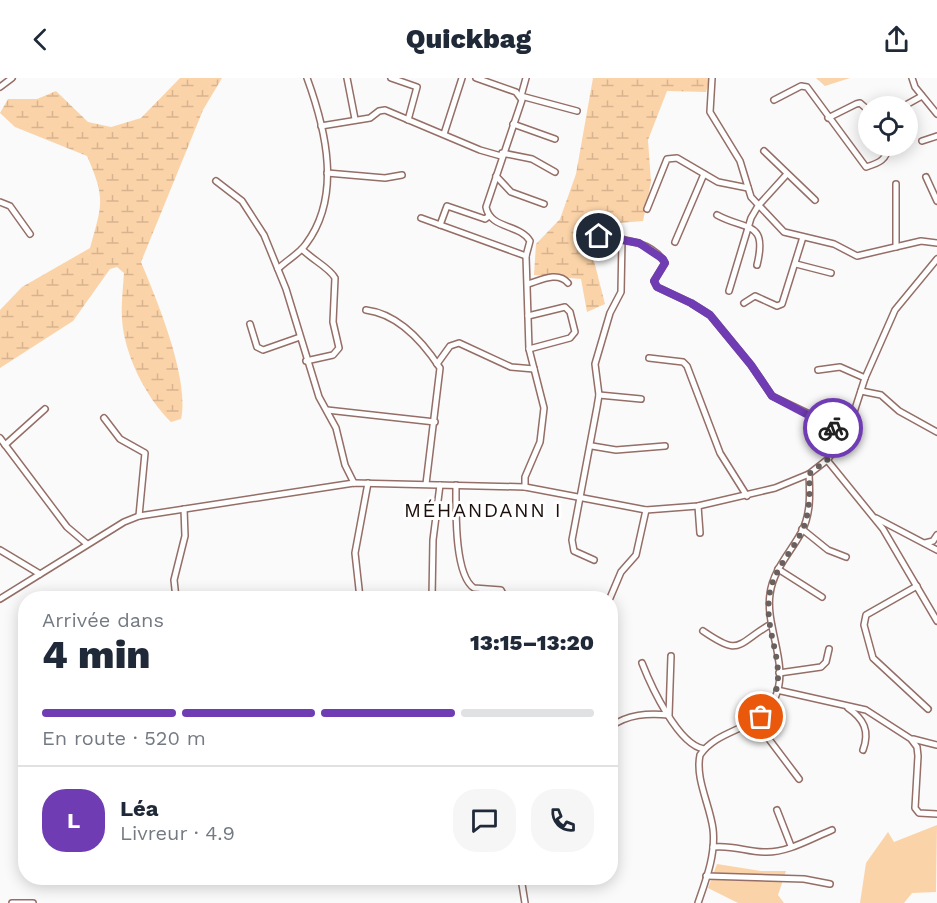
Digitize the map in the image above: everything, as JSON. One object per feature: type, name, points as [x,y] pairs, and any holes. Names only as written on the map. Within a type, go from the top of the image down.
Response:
[{"type":"street","points":[[0,87],[12,78]]},
{"type":"street","points":[[278,268],[302,249],[324,213],[327,173],[321,126],[307,78]]},
{"type":"street","points":[[346,78],[355,119]]},
{"type":"street","points":[[391,78],[417,87],[408,120]]},
{"type":"street","points":[[444,134],[462,78]]},
{"type":"street","points":[[476,78],[492,81],[521,96],[577,111]]},
{"type":"street","points":[[525,487],[525,477],[540,442],[544,408],[529,349],[526,256],[530,244],[527,236],[489,216],[486,207],[526,78]]},
{"type":"street","points":[[712,78],[710,112],[740,161],[748,188],[758,206],[784,232],[834,244],[857,256],[921,242],[937,243]]},
{"type":"street","points":[[912,78],[915,87],[937,114]]},
{"type":"street","points":[[774,100],[801,86],[807,87],[813,91],[828,118],[866,167],[881,162],[886,156]]},
{"type":"street","points":[[918,98],[922,96]]},
{"type":"street","points":[[828,118],[858,104]]},
{"type":"street","points":[[321,126],[370,118],[379,111],[385,110],[502,154],[532,159],[555,172]]},
{"type":"street","points":[[513,124],[555,139]]},
{"type":"street","points":[[922,141],[937,136]]},
{"type":"street","points":[[764,151],[815,200]]},
{"type":"street","points":[[647,210],[667,159],[677,158],[718,182],[748,188]]},
{"type":"street","points":[[327,173],[385,178],[402,175]]},
{"type":"street","points":[[675,242],[704,174]]},
{"type":"street","points":[[729,291],[748,226],[758,206],[787,174]]},
{"type":"street","points":[[496,176],[511,192],[544,204]]},
{"type":"street","points":[[926,177],[937,201]]},
{"type":"street","points":[[216,181],[242,201],[264,235],[278,268],[319,398],[336,428],[345,465],[354,483]]},
{"type":"street","points":[[896,184],[896,247]]},
{"type":"street","points":[[0,202],[10,206],[30,234]]},
{"type":"street","points":[[440,225],[447,206],[485,219],[489,216]]},
{"type":"street","points":[[717,214],[748,226],[761,242],[757,265]]},
{"type":"street","points":[[421,218],[526,256]]},
{"type":"street","points":[[599,236],[622,239],[648,247],[663,259],[665,263],[654,285],[710,315],[751,365],[772,396],[820,419],[846,437]]},
{"type":"street","points":[[744,303],[755,296],[777,306],[782,304],[803,237]]},
{"type":"street","points":[[594,560],[571,547],[592,446],[599,395],[595,364],[610,312],[621,292],[622,239]]},
{"type":"street","points":[[302,249],[312,260],[333,273],[335,278],[333,322],[339,343],[339,348],[333,355],[306,362]]},
{"type":"street","points":[[0,599],[110,529],[139,516],[184,509],[354,483],[368,483],[525,487],[646,510],[698,506],[747,496],[809,474],[827,460],[846,437],[865,378],[895,310],[937,259]]},
{"type":"street","points":[[796,264],[831,273]]},
{"type":"street","points":[[528,284],[553,277],[565,278],[568,283]]},
{"type":"street","points":[[528,316],[565,307],[570,312],[575,332],[570,338],[529,349]]},
{"type":"street","points":[[366,310],[376,311],[411,332],[437,364],[441,374],[426,484]]},
{"type":"street","points":[[250,324],[257,346],[262,350],[300,337]]},
{"type":"street","points":[[437,364],[450,346],[459,343],[511,367],[534,369]]},
{"type":"street","points":[[649,358],[683,362],[687,366],[720,453],[747,496]]},
{"type":"street","points":[[818,370],[840,367],[865,378]]},
{"type":"street","points":[[861,391],[881,395],[899,411],[937,432]]},
{"type":"street","points":[[599,395],[641,399]]},
{"type":"street","points":[[4,446],[45,409]]},
{"type":"street","points":[[327,410],[435,422]]},
{"type":"street","points":[[104,418],[120,439],[145,453],[139,516]]},
{"type":"street","points":[[0,438],[67,527],[87,544]]},
{"type":"street","points":[[592,446],[616,450],[665,446]]},
{"type":"street","points":[[827,460],[874,518],[937,621]]},
{"type":"street","points":[[698,903],[713,846],[710,810],[698,764],[704,749],[725,734],[756,722],[770,707],[777,690],[779,673],[768,601],[778,568],[802,530],[810,499],[809,474]]},
{"type":"street","points":[[359,591],[355,554],[368,483]]},
{"type":"street","points":[[432,591],[433,540],[440,485]]},
{"type":"street","points":[[456,485],[457,534],[464,577],[474,588],[496,588],[502,591]]},
{"type":"street","points":[[698,506],[700,532]]},
{"type":"street","points":[[175,591],[174,580],[185,536],[184,509]]},
{"type":"street","points":[[613,591],[621,572],[636,555],[646,510]]},
{"type":"street","points":[[874,518],[937,550]]},
{"type":"street","points":[[802,530],[828,550],[846,557]]},
{"type":"street","points":[[925,543],[933,541],[937,535]]},
{"type":"street","points":[[0,550],[40,574]]},
{"type":"street","points":[[778,568],[822,597]]},
{"type":"street","points":[[917,586],[866,615],[864,625],[870,652],[877,664],[928,709]]},
{"type":"street","points":[[703,631],[726,647],[735,648],[771,624]]},
{"type":"street","points":[[779,673],[821,667],[826,662],[829,649]]},
{"type":"street","points":[[669,715],[671,656]]},
{"type":"street","points":[[642,663],[655,693],[669,715],[691,742],[704,749]]},
{"type":"street","points":[[777,690],[866,710],[911,739],[937,745]]},
{"type":"street","points":[[847,707],[865,724],[863,750]]},
{"type":"street","points":[[618,721],[636,716],[669,715]]},
{"type":"street","points":[[756,722],[799,779]]},
{"type":"street","points":[[911,739],[917,747],[918,756],[915,808],[918,813],[937,814]]},
{"type":"street","points":[[777,810],[791,846]]},
{"type":"street","points":[[713,846],[736,846],[764,853],[791,846],[832,830]]},
{"type":"street","points":[[706,876],[804,879],[830,884]]},
{"type":"street","points":[[522,885],[525,903]]},
{"type":"street","points":[[12,903],[33,903]]},
{"type":"green space","points":[[180,78],[222,78],[203,110],[141,262],[170,340],[181,383],[183,403],[181,419],[171,422],[153,401],[132,361],[122,319],[124,273],[117,267],[110,269],[73,321],[0,368],[0,310],[22,287],[90,248],[100,202],[97,182],[87,156],[15,127],[0,113],[8,99],[37,99],[56,91],[88,122],[111,127],[141,118]]},
{"type":"green space","points":[[593,78],[710,78],[706,92],[667,91],[648,140],[651,182],[643,221],[595,225],[590,245],[605,304],[587,312],[581,279],[534,275],[536,244],[560,219],[576,174]]},
{"type":"green space","points":[[816,78],[850,78],[825,86]]},
{"type":"green space","points":[[937,825],[936,892],[912,893],[904,903],[860,903],[866,863],[888,832],[894,842]]},
{"type":"green space","points":[[717,864],[761,871],[786,871],[778,895],[784,903],[738,903],[708,888]]},
{"type":"way so far","points":[[761,717],[776,697],[778,686],[779,670],[768,601],[770,589],[775,574],[807,518],[810,499],[809,474],[827,460],[846,437],[833,428]]},
{"type":"district","name":"MÉHANDANN I","points":[[483,510]]},
{"type":"route","points":[[599,236],[639,243],[663,259],[664,268],[654,281],[654,285],[710,315],[742,353],[765,388],[777,400],[820,419],[833,428]]}]
